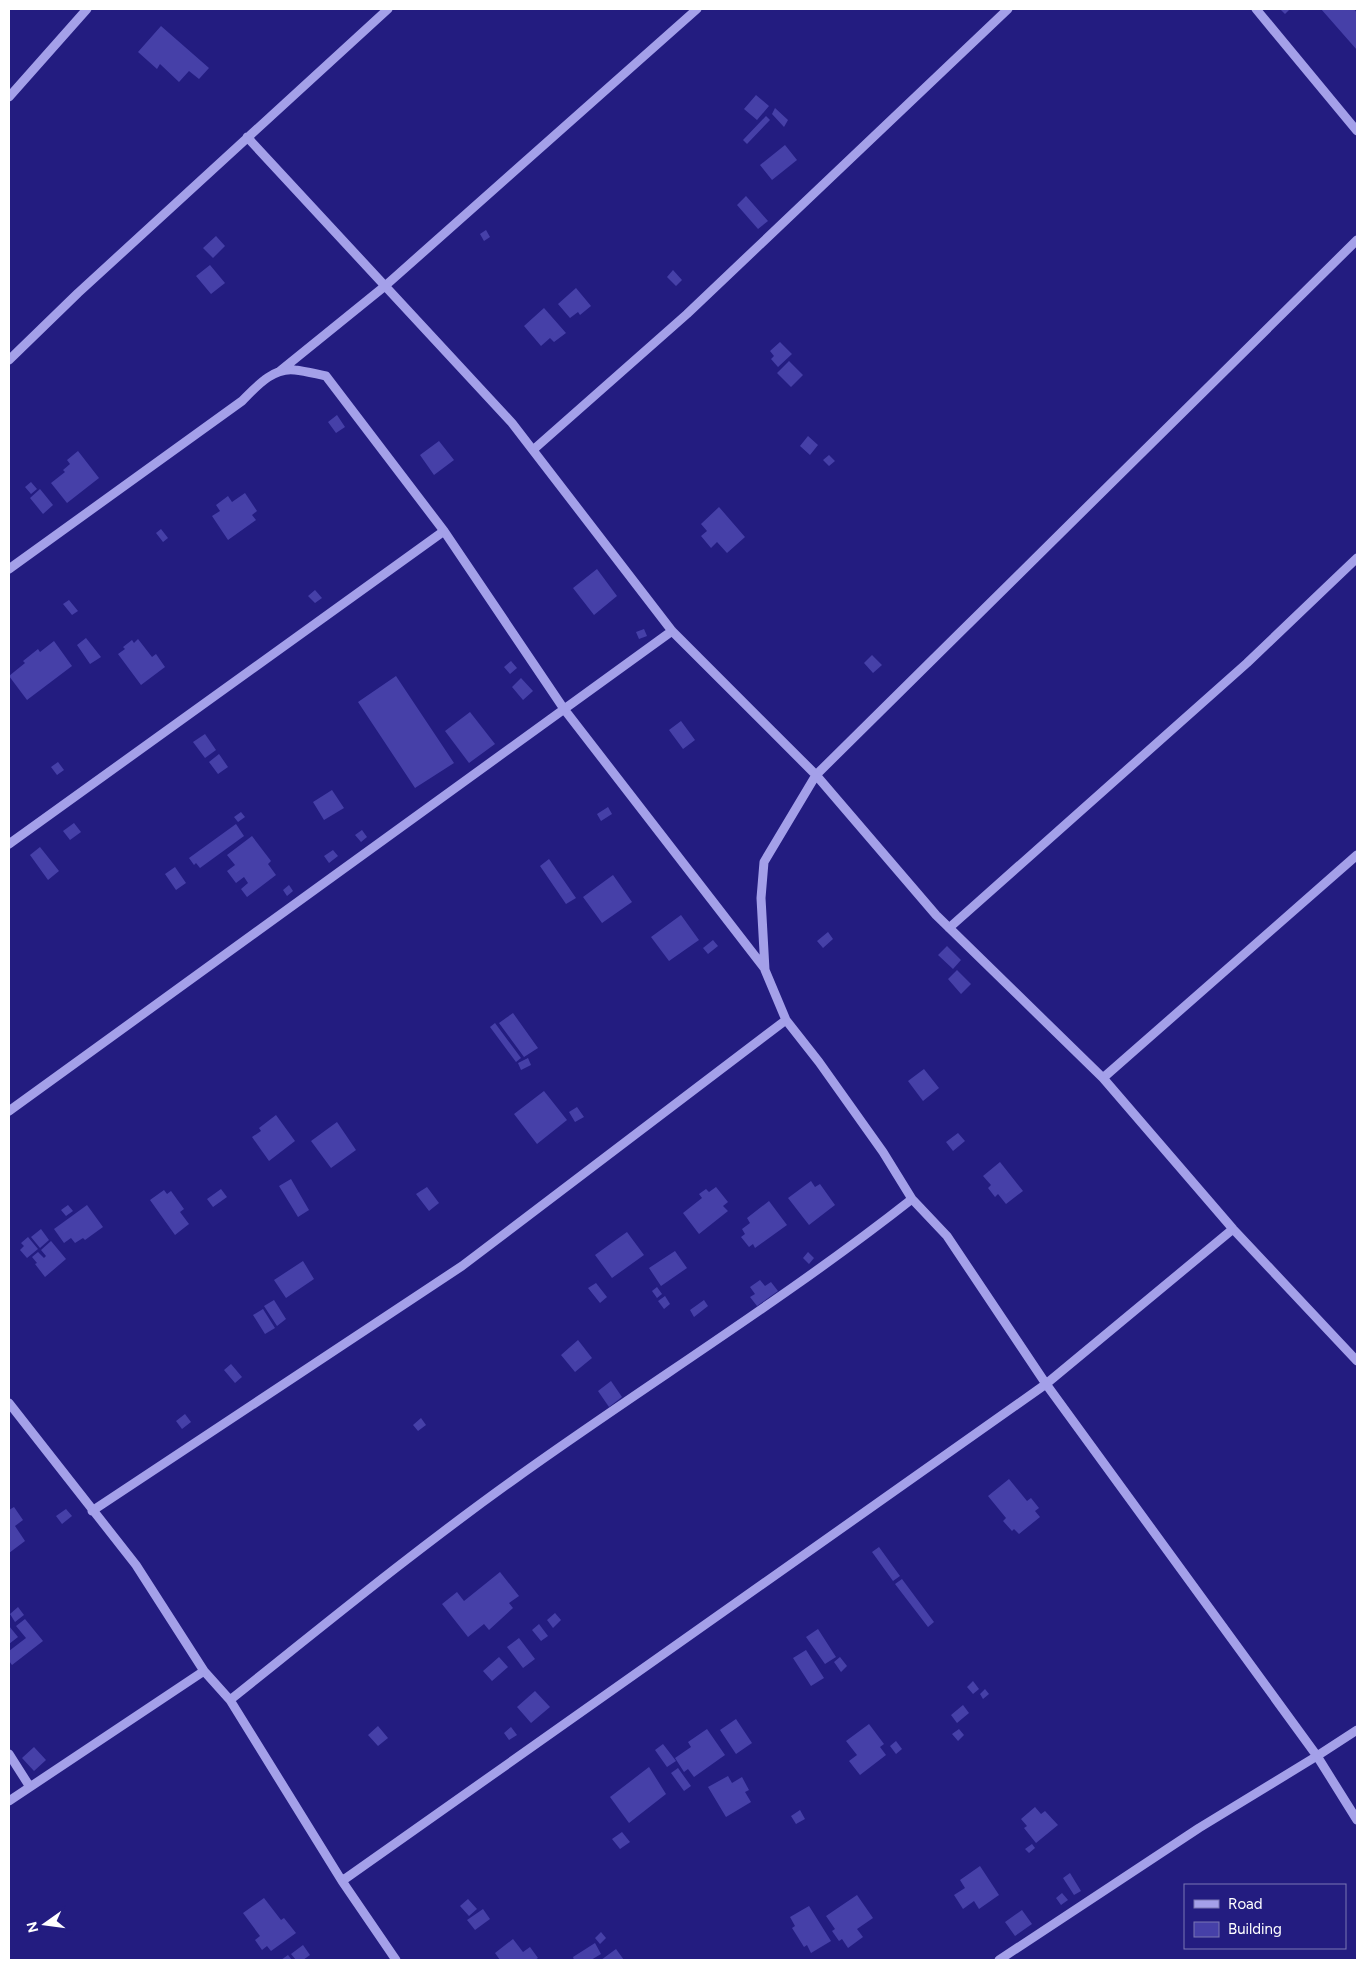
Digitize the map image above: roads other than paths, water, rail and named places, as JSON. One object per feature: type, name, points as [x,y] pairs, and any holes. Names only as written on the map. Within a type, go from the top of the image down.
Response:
[{"type":"street","points":[[9,97],[87,9]]},
{"type":"street","points":[[9,360],[78,293],[388,9]]},
{"type":"street","points":[[9,569],[242,401],[268,378],[385,286],[697,9]]},
{"type":"street","points":[[533,450],[687,314],[1008,9]]},
{"type":"street","points":[[1256,9],[1357,131]]},
{"type":"street","points":[[247,137],[512,423],[672,631],[816,775],[949,928],[1103,1078],[1233,1229],[1357,1361]]},
{"type":"street","points":[[765,970],[761,898],[764,862],[816,775],[1357,240]]},
{"type":"street","points":[[279,371],[294,369],[326,376],[444,530],[564,709],[765,970],[786,1020],[824,1069],[883,1152],[912,1199],[947,1236],[1046,1384],[1317,1756],[1357,1820]]},
{"type":"street","points":[[9,844],[444,530]]},
{"type":"street","points":[[949,928],[1247,663],[1357,558]]},
{"type":"street","points":[[9,1111],[672,631]]},
{"type":"street","points":[[1103,1078],[1357,855]]},
{"type":"street","points":[[92,1511],[462,1266],[786,1020]]},
{"type":"street","points":[[230,1700],[346,1607],[516,1478],[760,1311],[912,1199]]},
{"type":"street","points":[[342,1881],[1046,1384],[1233,1229]]},
{"type":"street","points":[[9,1403],[136,1565],[204,1671],[230,1700],[342,1881],[396,1960]]},
{"type":"street","points":[[9,1801],[204,1671]]},
{"type":"street","points":[[999,1960],[1199,1828],[1357,1730]]},
{"type":"street","points":[[9,1754],[30,1787]]}]
